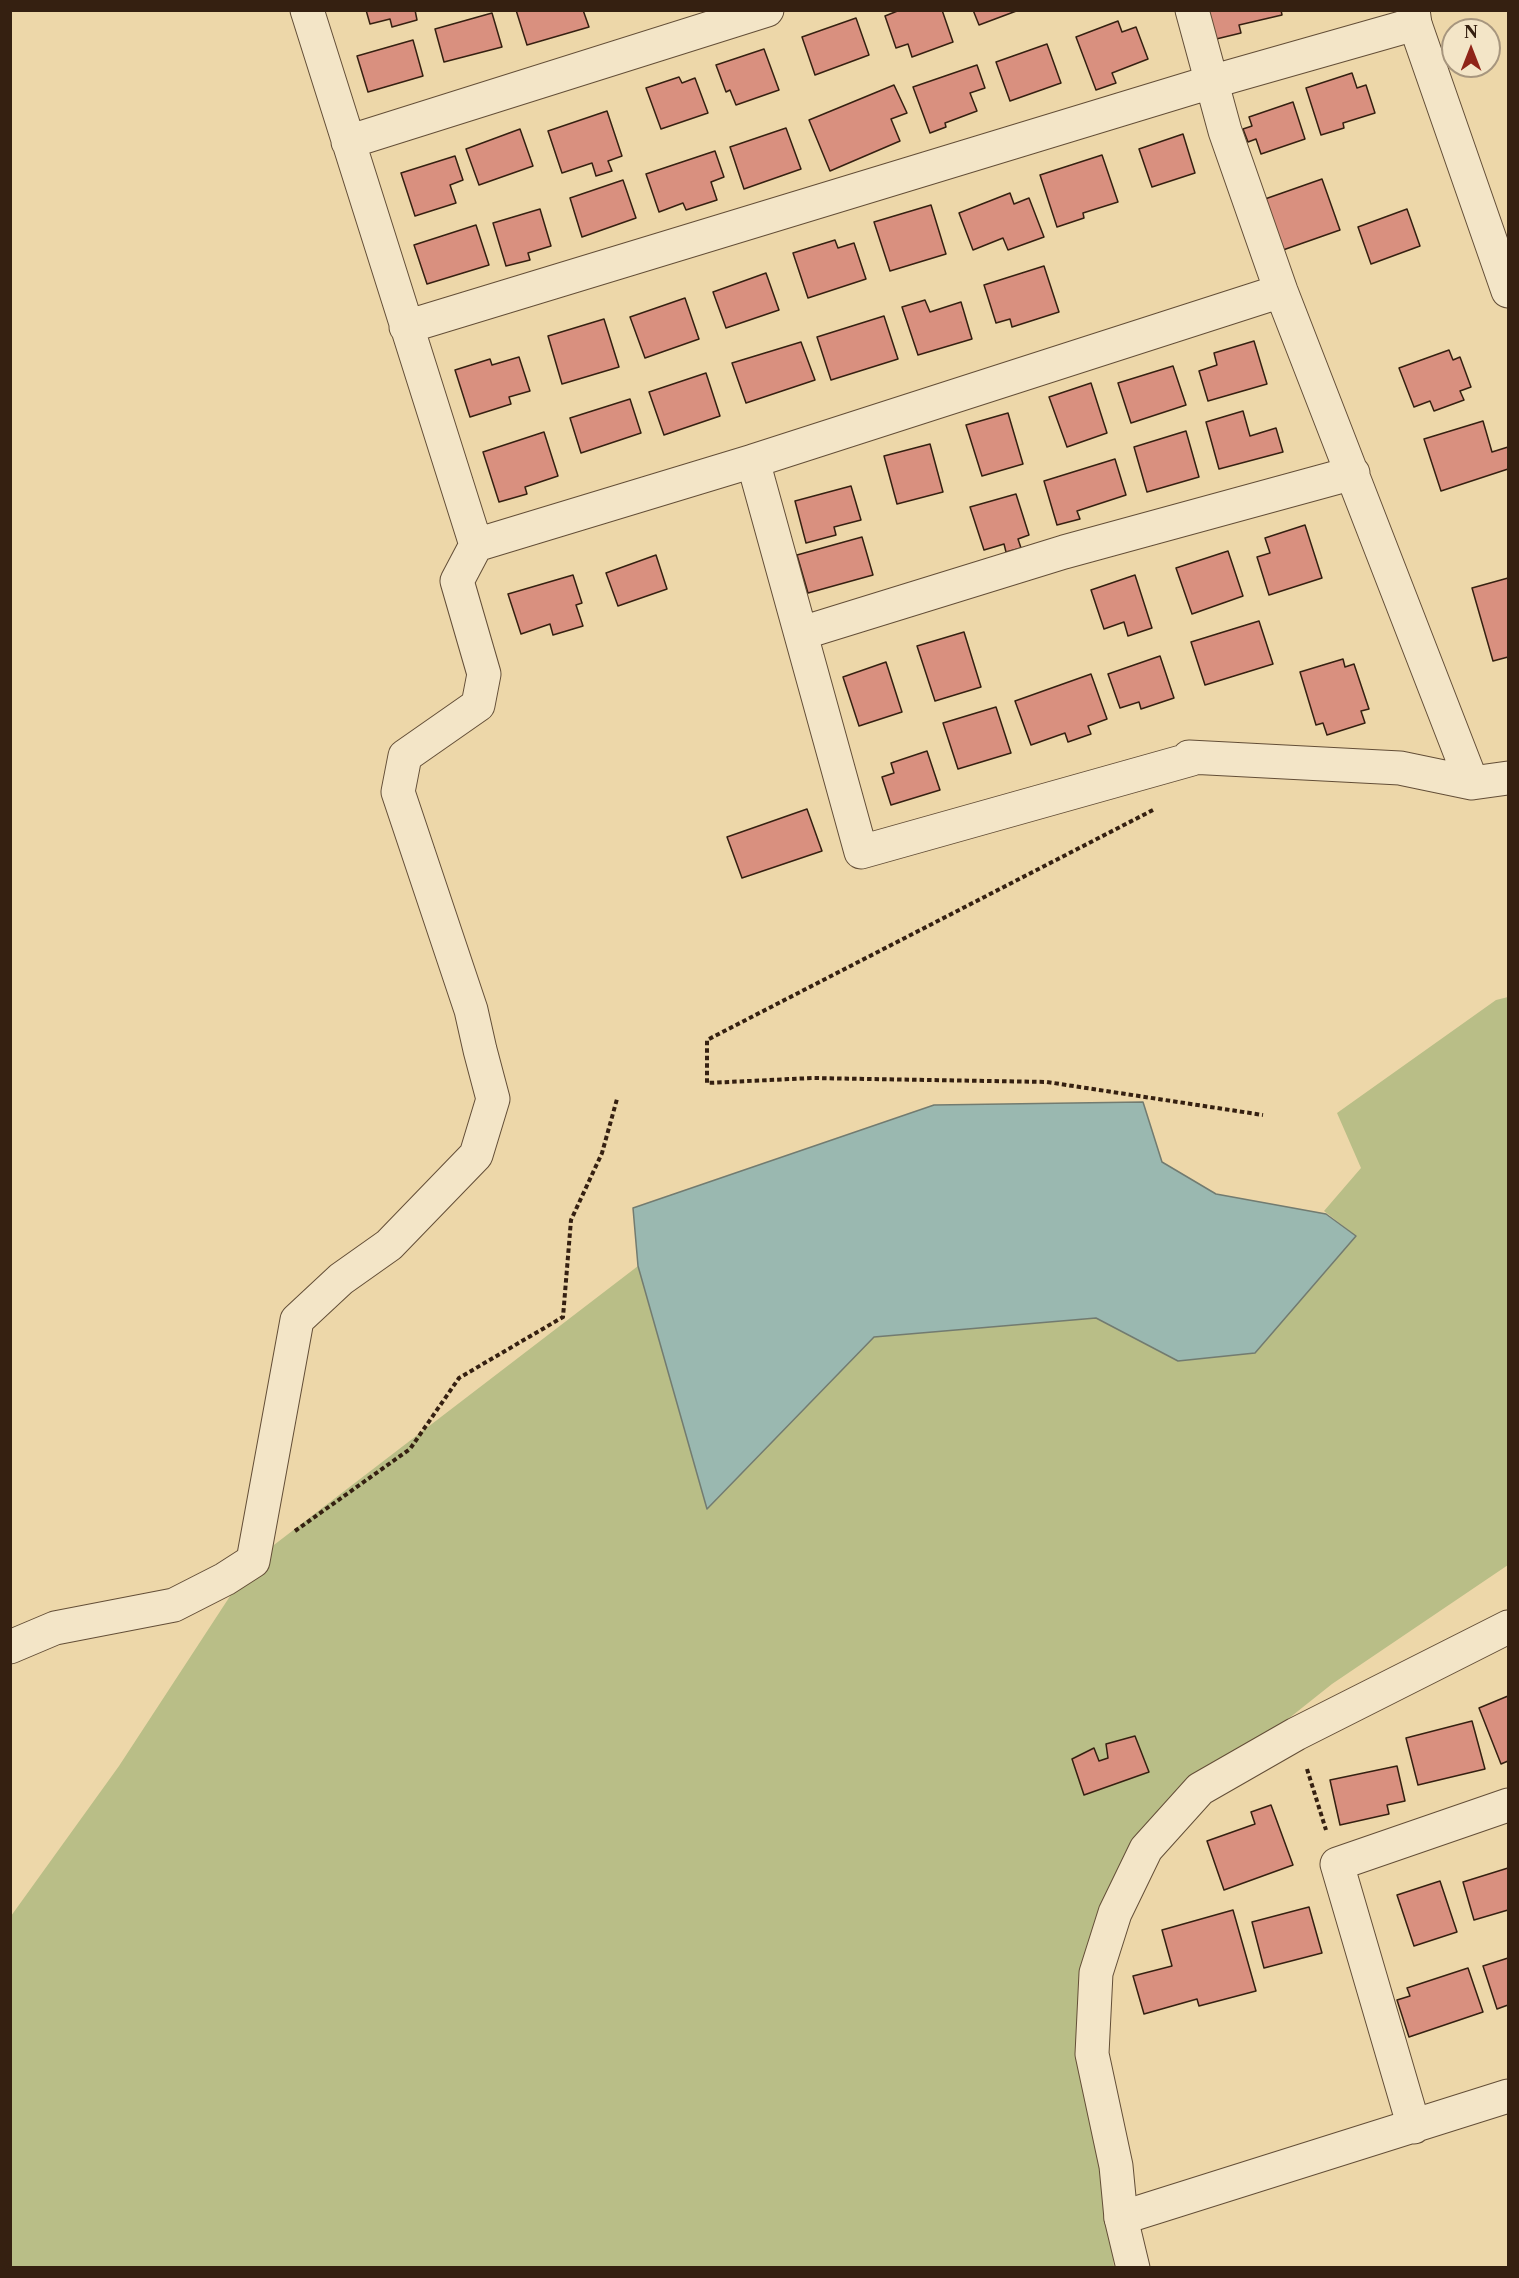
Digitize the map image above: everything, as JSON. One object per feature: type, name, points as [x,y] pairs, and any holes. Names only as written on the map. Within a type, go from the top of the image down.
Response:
[{"type":"street","points":[[307,10],[476,545]]},
{"type":"street","points":[[348,142],[767,10]]},
{"type":"street","points":[[1192,10],[1225,131],[1281,291],[1472,783]]},
{"type":"street","points":[[406,327],[1211,82],[1414,17],[1505,270]]},
{"type":"street","points":[[10,1647],[55,1628],[174,1605],[225,1579],[253,1561],[297,1320],[341,1279],[389,1245],[476,1155],[494,1099],[471,1010],[398,792],[405,756],[478,705],[484,674],[457,581],[476,545],[753,461],[1281,291]]},
{"type":"street","points":[[753,461],[861,852],[1192,759],[1189,757],[1400,768],[1472,783],[1509,778]]},
{"type":"street","points":[[802,633],[1064,552],[1353,473]]},
{"type":"street","points":[[1133,2268],[1121,2218],[1116,2166],[1092,2054],[1096,1973],[1115,1913],[1146,1849],[1200,1789],[1296,1734],[1509,1627]]},
{"type":"street","points":[[1414,2127],[1337,1864],[1509,1805]]},
{"type":"street","points":[[1121,2218],[1509,2096]]},
{"type":"path","points":[[1159,807],[707,1040],[707,1083],[812,1078],[1047,1082],[1263,1115]]},
{"type":"path","points":[[253,1561],[410,1449],[459,1378],[563,1317],[571,1220],[602,1153],[617,1099]]},
{"type":"path","points":[[1296,1734],[1337,1864]]},
{"type":"green space","points":[[1508,997],[1508,1565],[1332,1684],[1200,1789],[1146,1849],[1092,2054],[1114,2267],[11,2268],[11,1916],[119,1766],[253,1561],[638,1266],[707,1509],[874,1337],[1096,1318],[1356,1236],[1324,1211],[1361,1168],[1337,1113],[1496,1000]]},
{"type":"water","points":[[1143,1102],[1162,1162],[1216,1194],[1326,1214],[1356,1236],[1255,1353],[1178,1361],[1096,1318],[874,1337],[707,1509],[638,1266],[633,1208],[934,1105]]},
{"type":"building","points":[[366,10],[415,10],[417,20],[392,27],[390,19],[370,24]]},
{"type":"building","points":[[516,10],[583,10],[589,27],[527,45]]},
{"type":"building","points":[[900,10],[942,10],[953,42],[912,57],[908,44],[896,48],[885,16]]},
{"type":"building","points":[[973,10],[1019,10],[979,25]]},
{"type":"building","points":[[1200,10],[1281,10],[1282,15],[1239,25],[1241,33],[1208,41]]},
{"type":"building","points":[[492,13],[502,47],[444,62],[435,29]]},
{"type":"building","points":[[856,18],[869,55],[815,75],[802,37]]},
{"type":"building","points":[[1118,21],[1122,32],[1136,27],[1148,59],[1112,73],[1116,83],[1096,90],[1076,37]]},
{"type":"building","points":[[413,40],[423,76],[368,92],[357,56]]},
{"type":"building","points":[[1047,44],[1061,83],[1010,101],[996,62]]},
{"type":"building","points":[[764,49],[779,90],[736,105],[730,90],[726,92],[716,65]]},
{"type":"building","points":[[977,65],[985,88],[970,93],[977,111],[945,123],[946,127],[930,133],[913,87]]},
{"type":"building","points":[[1352,73],[1357,88],[1366,85],[1375,113],[1343,123],[1344,128],[1321,135],[1306,88]]},
{"type":"building","points":[[679,77],[682,83],[695,78],[708,113],[661,129],[646,88]]},
{"type":"building","points":[[894,85],[907,113],[891,119],[900,141],[830,171],[809,120]]},
{"type":"building","points":[[1293,102],[1305,139],[1261,154],[1256,139],[1248,142],[1243,129],[1252,126],[1249,117]]},
{"type":"building","points":[[607,111],[622,156],[608,161],[612,171],[596,176],[592,163],[562,173],[548,131]]},
{"type":"building","points":[[786,128],[801,169],[744,189],[730,147]]},
{"type":"building","points":[[520,129],[533,166],[479,185],[466,149]]},
{"type":"building","points":[[1183,134],[1195,173],[1152,187],[1139,149]]},
{"type":"building","points":[[715,151],[724,177],[711,182],[717,200],[686,210],[683,203],[659,212],[646,174]]},
{"type":"building","points":[[1102,155],[1118,202],[1083,213],[1084,218],[1057,227],[1040,175]]},
{"type":"building","points":[[455,156],[463,180],[450,185],[456,203],[415,216],[401,173]]},
{"type":"building","points":[[1322,179],[1340,230],[1283,250],[1265,199]]},
{"type":"building","points":[[623,180],[636,218],[582,237],[570,198]]},
{"type":"building","points":[[1010,193],[1014,204],[1029,198],[1044,237],[1008,250],[1003,238],[973,250],[959,213]]},
{"type":"building","points":[[931,205],[946,254],[890,271],[874,222]]},
{"type":"building","points":[[540,209],[551,246],[528,253],[530,260],[506,266],[493,223]]},
{"type":"building","points":[[1407,209],[1420,246],[1371,264],[1358,227]]},
{"type":"building","points":[[476,225],[489,265],[427,284],[414,245]]},
{"type":"building","points":[[835,240],[838,248],[854,243],[866,279],[808,298],[793,253]]},
{"type":"building","points":[[1044,266],[1059,312],[1012,327],[1010,319],[996,323],[984,285]]},
{"type":"building","points":[[766,273],[779,310],[726,328],[713,292]]},
{"type":"building","points":[[685,298],[699,339],[645,358],[630,317]]},
{"type":"building","points":[[925,300],[930,312],[961,302],[972,339],[918,355],[902,307]]},
{"type":"building","points":[[884,316],[898,359],[831,380],[817,337]]},
{"type":"building","points":[[604,319],[619,367],[562,384],[548,336]]},
{"type":"building","points":[[1254,341],[1267,384],[1208,401],[1199,371],[1217,365],[1214,353]]},
{"type":"building","points":[[801,342],[815,380],[746,403],[732,363]]},
{"type":"building","points":[[1449,350],[1453,360],[1460,357],[1471,387],[1460,391],[1464,400],[1434,411],[1430,401],[1414,407],[1399,368]]},
{"type":"building","points":[[519,357],[530,391],[509,397],[511,404],[470,417],[455,370],[490,359],[492,365]]},
{"type":"building","points":[[1173,366],[1186,405],[1131,423],[1118,383]]},
{"type":"building","points":[[706,373],[720,416],[664,435],[649,392]]},
{"type":"building","points":[[1091,383],[1107,433],[1067,447],[1049,397]]},
{"type":"building","points":[[630,399],[641,433],[581,453],[570,418]]},
{"type":"building","points":[[1243,411],[1250,436],[1276,428],[1283,452],[1219,469],[1206,422]]},
{"type":"building","points":[[1008,413],[1023,464],[982,476],[966,425]]},
{"type":"building","points":[[1483,421],[1492,452],[1508,447],[1508,469],[1441,491],[1424,439]]},
{"type":"building","points":[[1186,431],[1199,477],[1147,492],[1134,447]]},
{"type":"building","points":[[544,432],[558,476],[525,487],[527,494],[499,502],[483,452]]},
{"type":"building","points":[[930,444],[943,492],[897,504],[884,456]]},
{"type":"building","points":[[1115,459],[1126,495],[1077,511],[1080,519],[1057,525],[1044,481]]},
{"type":"building","points":[[851,486],[861,520],[834,527],[836,535],[806,543],[795,501]]},
{"type":"building","points":[[1016,494],[1029,535],[1018,539],[1021,548],[1006,552],[1004,544],[984,550],[970,507]]},
{"type":"building","points":[[1305,525],[1322,578],[1269,595],[1257,557],[1270,553],[1265,538]]},
{"type":"building","points":[[862,537],[873,575],[808,593],[797,555]]},
{"type":"building","points":[[1228,551],[1243,596],[1192,614],[1176,568]]},
{"type":"building","points":[[656,555],[667,589],[618,606],[606,573]]},
{"type":"building","points":[[573,575],[582,603],[576,605],[583,626],[553,635],[550,624],[521,634],[508,594]]},
{"type":"building","points":[[1135,575],[1152,628],[1128,636],[1124,622],[1104,629],[1091,590]]},
{"type":"building","points":[[1508,578],[1508,657],[1493,661],[1472,588]]},
{"type":"building","points":[[1259,621],[1273,664],[1205,685],[1191,642]]},
{"type":"building","points":[[964,632],[981,687],[935,701],[917,646]]},
{"type":"building","points":[[1160,656],[1174,698],[1141,709],[1139,702],[1120,708],[1108,674]]},
{"type":"building","points":[[1343,659],[1345,667],[1354,664],[1369,709],[1361,711],[1365,723],[1327,735],[1323,723],[1316,725],[1300,672]]},
{"type":"building","points":[[886,662],[902,712],[859,726],[843,677]]},
{"type":"building","points":[[1091,674],[1107,719],[1088,726],[1091,734],[1068,742],[1065,733],[1031,745],[1015,701]]},
{"type":"building","points":[[996,707],[1011,753],[958,769],[943,723]]},
{"type":"building","points":[[927,751],[940,790],[891,805],[882,777],[894,773],[891,763]]},
{"type":"building","points":[[807,809],[822,851],[742,878],[727,837]]},
{"type":"building","points":[[1508,1696],[1508,1761],[1501,1764],[1479,1708]]},
{"type":"building","points":[[1472,1721],[1485,1769],[1418,1785],[1406,1738]]},
{"type":"building","points":[[1135,1736],[1149,1772],[1084,1795],[1072,1759],[1094,1748],[1099,1761],[1108,1758],[1106,1744]]},
{"type":"building","points":[[1397,1766],[1405,1801],[1387,1805],[1389,1814],[1340,1825],[1330,1780]]},
{"type":"building","points":[[1271,1805],[1293,1865],[1224,1890],[1207,1841],[1255,1824],[1251,1812]]},
{"type":"building","points":[[1508,1868],[1508,1910],[1474,1920],[1463,1882]]},
{"type":"building","points":[[1440,1881],[1457,1932],[1414,1946],[1397,1895]]},
{"type":"building","points":[[1309,1907],[1322,1953],[1264,1968],[1252,1922]]},
{"type":"building","points":[[1233,1910],[1256,1991],[1199,2006],[1197,1999],[1144,2014],[1133,1976],[1172,1966],[1162,1930]]},
{"type":"building","points":[[1508,1958],[1508,2005],[1497,2009],[1483,1966]]},
{"type":"building","points":[[1468,1968],[1483,2012],[1409,2037],[1397,2000],[1410,1996],[1407,1988]]}]
